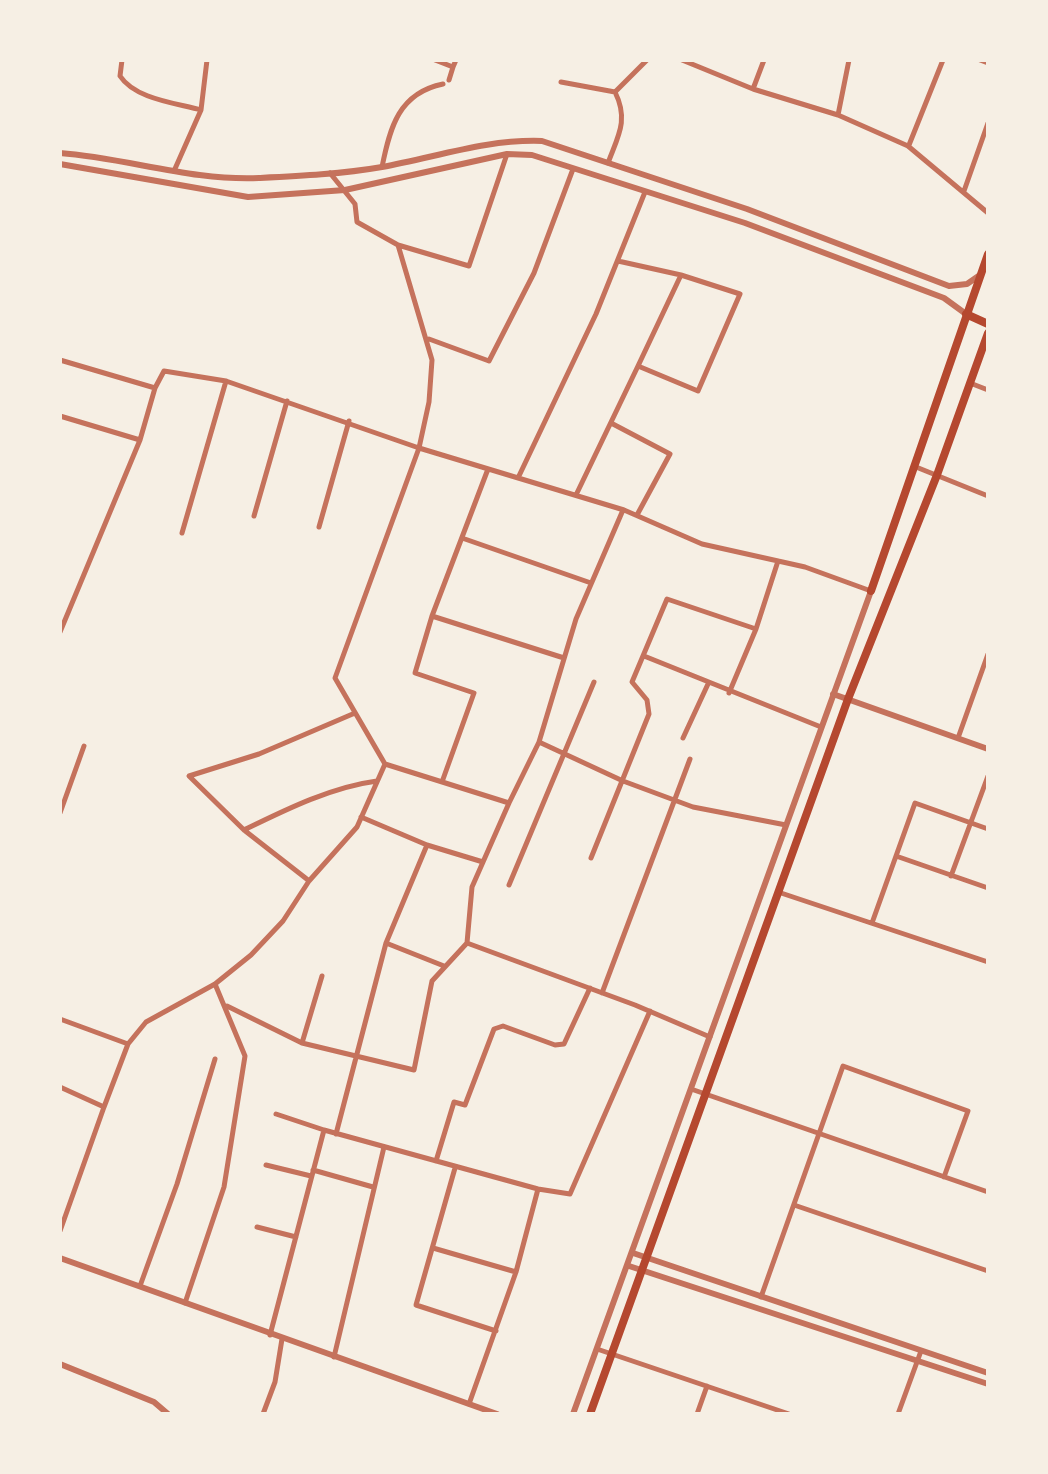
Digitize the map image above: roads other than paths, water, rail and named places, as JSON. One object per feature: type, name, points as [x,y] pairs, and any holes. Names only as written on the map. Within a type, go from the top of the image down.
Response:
[{"type":"main road","points":[[870,591],[988,254]]},
{"type":"main road","points":[[966,314],[988,324]]},
{"type":"main road","points":[[590,1414],[848,698],[937,475],[988,333]]},
{"type":"street","points":[[122,60],[120,76],[126,85],[201,110]]},
{"type":"street","points":[[173,172],[201,110],[207,60]]},
{"type":"street","points":[[382,167],[387,141],[409,100],[421,88],[446,82],[455,63],[435,60]]},
{"type":"street","points":[[615,92],[647,60]]},
{"type":"street","points":[[682,60],[753,88],[838,114],[908,146],[988,213]]},
{"type":"street","points":[[753,88],[764,60]]},
{"type":"street","points":[[838,114],[849,60]]},
{"type":"street","points":[[908,146],[944,60]]},
{"type":"street","points":[[980,60],[988,63]]},
{"type":"street","points":[[561,82],[615,92]]},
{"type":"street","points":[[608,163],[624,109],[615,92]]},
{"type":"street","points":[[964,191],[988,124]]},
{"type":"street","points":[[60,153],[173,172],[253,178],[382,167],[510,140],[542,141],[747,209],[949,286],[967,284],[980,274]]},
{"type":"street","points":[[330,173],[355,204],[357,222],[398,245],[469,266],[507,154]]},
{"type":"street","points":[[60,164],[248,197],[345,190],[507,154],[532,154],[745,223],[944,298],[966,314]]},
{"type":"street","points":[[428,339],[489,361],[534,273],[574,166]]},
{"type":"street","points":[[518,478],[618,261],[646,190]]},
{"type":"street","points":[[398,245],[428,339],[432,360],[429,402],[419,448],[335,678],[385,764],[509,803]]},
{"type":"street","points":[[618,261],[740,294],[698,391],[638,366]]},
{"type":"street","points":[[576,495],[681,275]]},
{"type":"street","points":[[60,360],[155,388]]},
{"type":"street","points":[[60,632],[140,440],[164,371],[226,380],[419,448],[624,510],[702,544],[806,567],[870,591],[573,1414]]},
{"type":"street","points":[[182,533],[226,380]]},
{"type":"street","points":[[970,384],[988,390]]},
{"type":"street","points":[[254,516],[287,401]]},
{"type":"street","points":[[60,416],[140,440]]},
{"type":"street","points":[[319,526],[349,422]]},
{"type":"street","points":[[611,424],[670,454],[637,516]]},
{"type":"street","points":[[916,467],[988,496]]},
{"type":"street","points":[[442,782],[474,694],[415,673],[432,616],[488,469]]},
{"type":"street","points":[[226,1006],[302,1043],[414,1070],[432,980],[467,943],[472,887],[539,742],[576,619],[624,510]]},
{"type":"street","points":[[462,538],[592,584]]},
{"type":"street","points":[[729,693],[756,629],[778,561]]},
{"type":"street","points":[[591,858],[649,714],[647,700],[632,682],[667,599],[756,629]]},
{"type":"street","points":[[432,616],[564,658]]},
{"type":"street","points":[[958,738],[988,654]]},
{"type":"street","points":[[644,656],[820,727]]},
{"type":"street","points":[[509,885],[594,682]]},
{"type":"street","points":[[683,738],[708,684]]},
{"type":"street","points":[[832,694],[988,749]]},
{"type":"street","points":[[309,881],[244,830],[188,776],[259,754],[355,713]]},
{"type":"street","points":[[539,742],[623,781],[692,807],[786,825]]},
{"type":"street","points":[[60,813],[84,746]]},
{"type":"street","points":[[602,993],[690,759]]},
{"type":"street","points":[[60,1231],[128,1044],[146,1022],[215,984],[283,921],[309,881],[357,827],[385,764]]},
{"type":"street","points":[[951,876],[988,776]]},
{"type":"street","points":[[244,830],[358,783],[377,781]]},
{"type":"street","points":[[872,923],[915,803],[988,828]]},
{"type":"street","points":[[362,817],[427,845],[483,862]]},
{"type":"street","points":[[336,1134],[386,942],[427,845]]},
{"type":"street","points":[[896,856],[988,888]]},
{"type":"street","points":[[778,892],[988,962]]},
{"type":"street","points":[[386,942],[446,966]]},
{"type":"street","points":[[467,943],[710,1037]]},
{"type":"street","points":[[302,1043],[322,976]]},
{"type":"street","points":[[185,1303],[224,1187],[246,1056],[215,984]]},
{"type":"street","points":[[436,1161],[454,1102],[465,1105],[494,1029],[504,1026],[555,1045],[564,1044],[590,988]]},
{"type":"street","points":[[276,1114],[538,1189],[570,1194],[650,1012]]},
{"type":"street","points":[[60,1019],[128,1044]]},
{"type":"street","points":[[140,1286],[177,1184],[215,1059]]},
{"type":"street","points":[[761,1297],[843,1066],[968,1111],[944,1177]]},
{"type":"street","points":[[60,1087],[104,1107]]},
{"type":"street","points":[[692,1090],[988,1192]]},
{"type":"street","points":[[270,1334],[324,1130]]},
{"type":"street","points":[[334,1357],[384,1147]]},
{"type":"street","points":[[266,1165],[373,1187]]},
{"type":"street","points":[[455,1166],[416,1305],[496,1331]]},
{"type":"street","points":[[469,1404],[516,1272],[538,1189]]},
{"type":"street","points":[[794,1206],[988,1271]]},
{"type":"street","points":[[257,1227],[296,1237]]},
{"type":"street","points":[[431,1248],[516,1272]]},
{"type":"street","points":[[633,1253],[988,1373]]},
{"type":"street","points":[[60,1258],[497,1414]]},
{"type":"street","points":[[628,1266],[988,1384]]},
{"type":"street","points":[[263,1414],[275,1382],[282,1338]]},
{"type":"street","points":[[598,1349],[789,1414]]},
{"type":"street","points":[[898,1414],[921,1350]]},
{"type":"street","points":[[60,1364],[154,1402],[168,1414]]},
{"type":"street","points":[[697,1414],[707,1386]]}]
